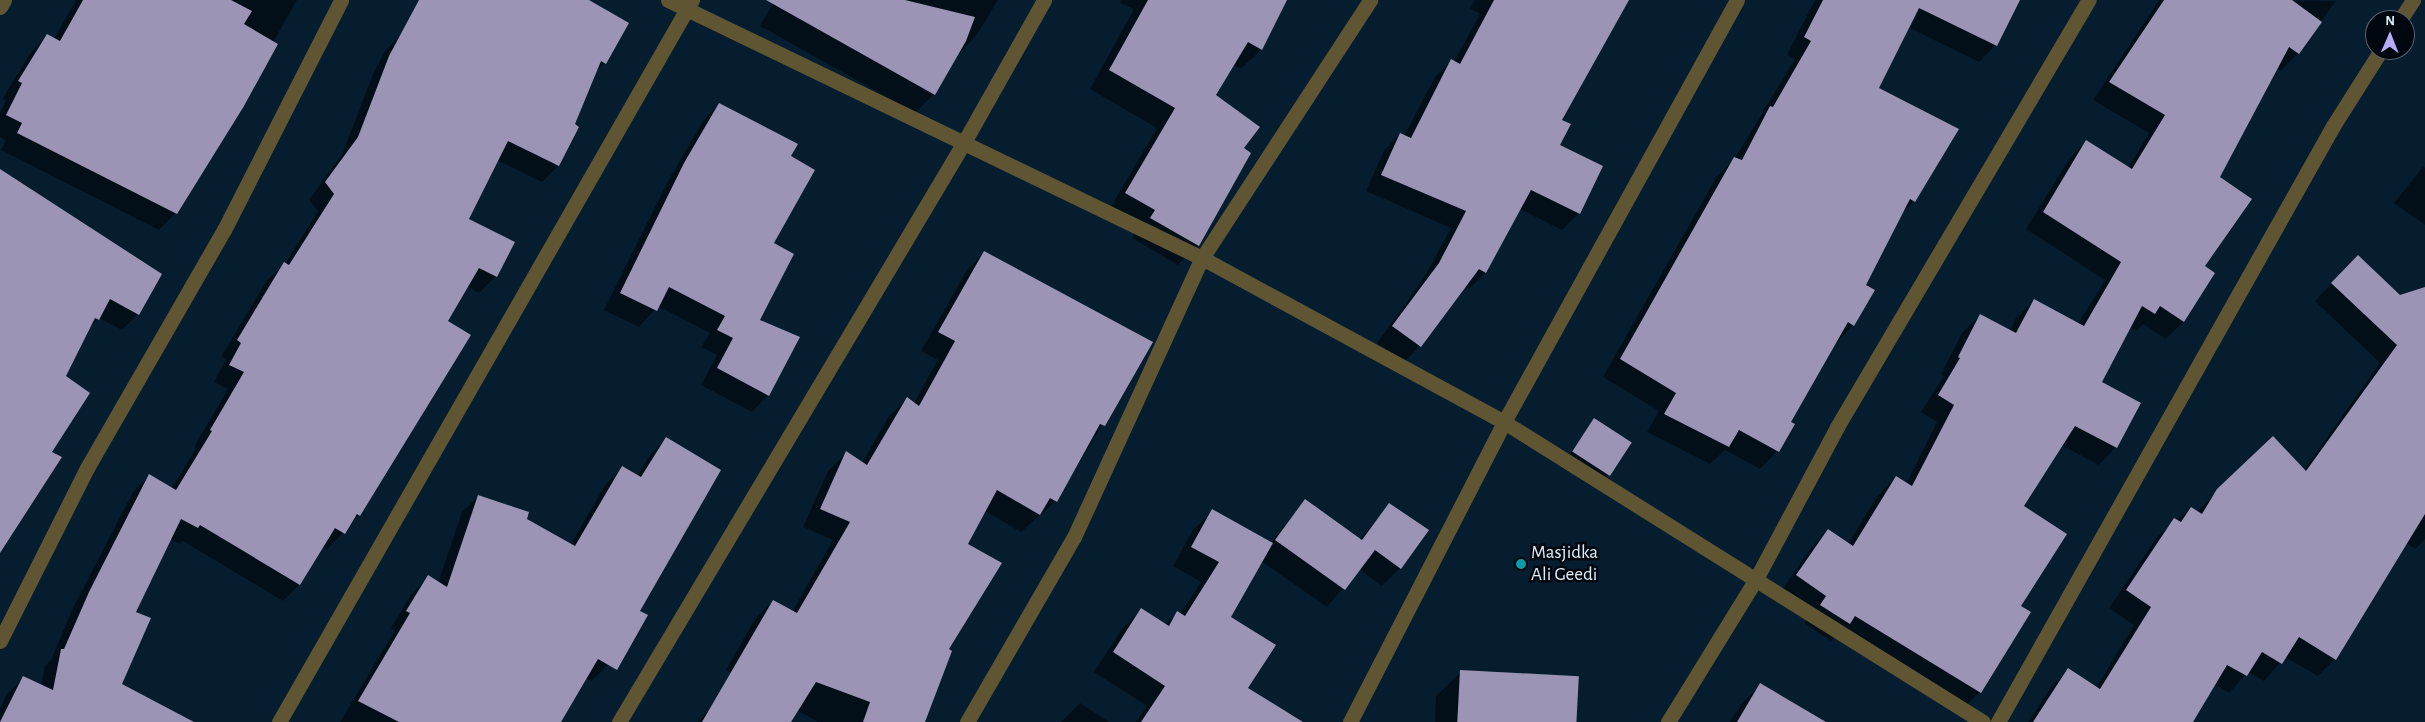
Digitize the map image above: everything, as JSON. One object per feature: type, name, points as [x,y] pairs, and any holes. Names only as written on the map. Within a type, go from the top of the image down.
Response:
[{"type":"street","points":[[0,7],[4,0]]},
{"type":"street","points":[[0,641],[87,468],[224,230],[342,0]]},
{"type":"street","points":[[668,0],[689,5],[963,144],[1202,258],[1504,422],[1983,722]]},
{"type":"street","points":[[619,722],[963,144],[1044,0]]},
{"type":"street","points":[[967,722],[1074,538],[1202,258],[1370,0]]},
{"type":"street","points":[[1350,722],[1504,422],[1737,0]]},
{"type":"street","points":[[1668,722],[1756,579],[1842,418],[2090,0]]},
{"type":"street","points":[[279,722],[689,5]]},
{"type":"street","points":[[1998,722],[2333,126],[2375,60]]},
{"type":"building","points":[[83,0],[231,0],[252,11],[244,24],[278,44],[244,106],[177,214],[17,133],[22,123],[6,115],[22,83],[18,81],[47,34],[60,41]]},
{"type":"building","points":[[419,0],[589,0],[629,23],[606,64],[601,61],[575,124],[579,127],[559,166],[508,141],[469,219],[515,242],[497,277],[479,268],[448,321],[471,335],[360,516],[357,514],[345,534],[335,528],[300,585],[200,525],[198,528],[181,519],[136,612],[151,618],[122,684],[194,722],[0,722],[23,676],[53,690],[61,649],[64,649],[89,592],[149,474],[176,490],[212,431],[210,430],[244,372],[229,365],[241,343],[237,340],[284,262],[289,265],[334,194],[325,182],[358,137],[389,56]]},
{"type":"building","points":[[766,0],[905,0],[975,17],[966,41],[935,95]]},
{"type":"building","points":[[1148,0],[1287,0],[1262,50],[1248,42],[1216,95],[1260,127],[1244,148],[1251,153],[1199,246],[1150,218],[1155,210],[1125,193],[1175,108],[1109,70]]},
{"type":"building","points":[[1494,0],[1629,0],[1562,120],[1571,124],[1560,145],[1603,166],[1580,214],[1531,190],[1486,273],[1479,269],[1421,347],[1392,326],[1439,263],[1466,211],[1381,175],[1400,133],[1411,138],[1451,59],[1460,64]]},
{"type":"building","points":[[1823,0],[2020,0],[1997,46],[1919,8],[1879,88],[1959,129],[1915,202],[1910,199],[1866,285],[1875,290],[1854,326],[1848,322],[1791,422],[1795,424],[1779,452],[1739,430],[1729,447],[1664,414],[1676,393],[1620,359],[1734,157],[1742,160],[1770,106],[1773,107],[1811,41],[1804,37]]},
{"type":"building","points":[[2164,0],[2292,0],[2322,22],[2299,54],[2289,47],[2220,177],[2252,199],[2205,266],[2215,273],[2184,322],[2160,306],[2155,314],[2142,306],[2102,382],[2141,403],[2117,448],[2075,426],[2024,506],[2067,534],[2021,606],[2031,612],[1981,693],[1855,616],[1850,624],[1820,605],[1826,596],[1796,575],[1828,529],[1853,546],[1896,476],[1912,486],[1954,405],[1938,395],[1960,358],[1958,357],[1980,314],[2016,333],[2034,299],[2084,326],[2121,262],[2043,212],[2086,140],[2132,169],[2165,115],[2109,82]]},
{"type":"building","points":[[719,103],[798,144],[791,156],[815,170],[774,243],[794,254],[760,320],[800,337],[769,396],[717,368],[733,338],[717,330],[725,316],[669,287],[657,311],[620,293],[684,163]]},
{"type":"building","points":[[0,169],[162,274],[139,315],[110,299],[99,320],[95,318],[66,376],[90,393],[52,452],[62,457],[0,553]]},
{"type":"building","points":[[984,251],[1153,342],[1105,426],[1100,424],[1057,502],[1050,498],[1040,515],[997,490],[968,544],[1002,563],[949,649],[952,651],[925,722],[863,722],[870,702],[816,682],[791,722],[702,722],[773,600],[797,613],[850,522],[820,509],[846,451],[867,465],[907,397],[919,406],[955,341],[938,332]]},
{"type":"building","points":[[2358,255],[2400,295],[2425,287],[2425,514],[2336,660],[2299,637],[2282,664],[2262,652],[2247,676],[2227,665],[2193,722],[2033,722],[2068,668],[2100,689],[2151,607],[2126,590],[2174,518],[2181,522],[2191,507],[2202,514],[2217,489],[2273,436],[2306,471],[2397,345],[2331,283]]},
{"type":"building","points":[[1594,418],[1632,443],[1610,476],[1572,452]]},
{"type":"building","points":[[666,437],[721,470],[640,611],[648,615],[617,670],[598,659],[561,722],[399,722],[358,701],[410,613],[406,611],[428,575],[447,587],[478,495],[529,512],[527,519],[575,546],[622,466],[641,477]]},
{"type":"building","points":[[1305,499],[1362,540],[1389,503],[1429,530],[1401,569],[1375,550],[1345,590],[1275,540]]},
{"type":"building","points":[[1212,509],[1273,543],[1231,617],[1276,645],[1248,688],[1303,722],[1141,722],[1165,686],[1113,652],[1141,608],[1169,626],[1177,611],[1185,616],[1219,562],[1191,547]]},
{"type":"building","points":[[1460,670],[1579,676],[1576,722],[1457,722]]},
{"type":"building","points":[[1760,683],[1826,722],[1737,722]]},
{"type":"place","name":"Masjidka Ali Geedi","points":[[1521,564]]}]
